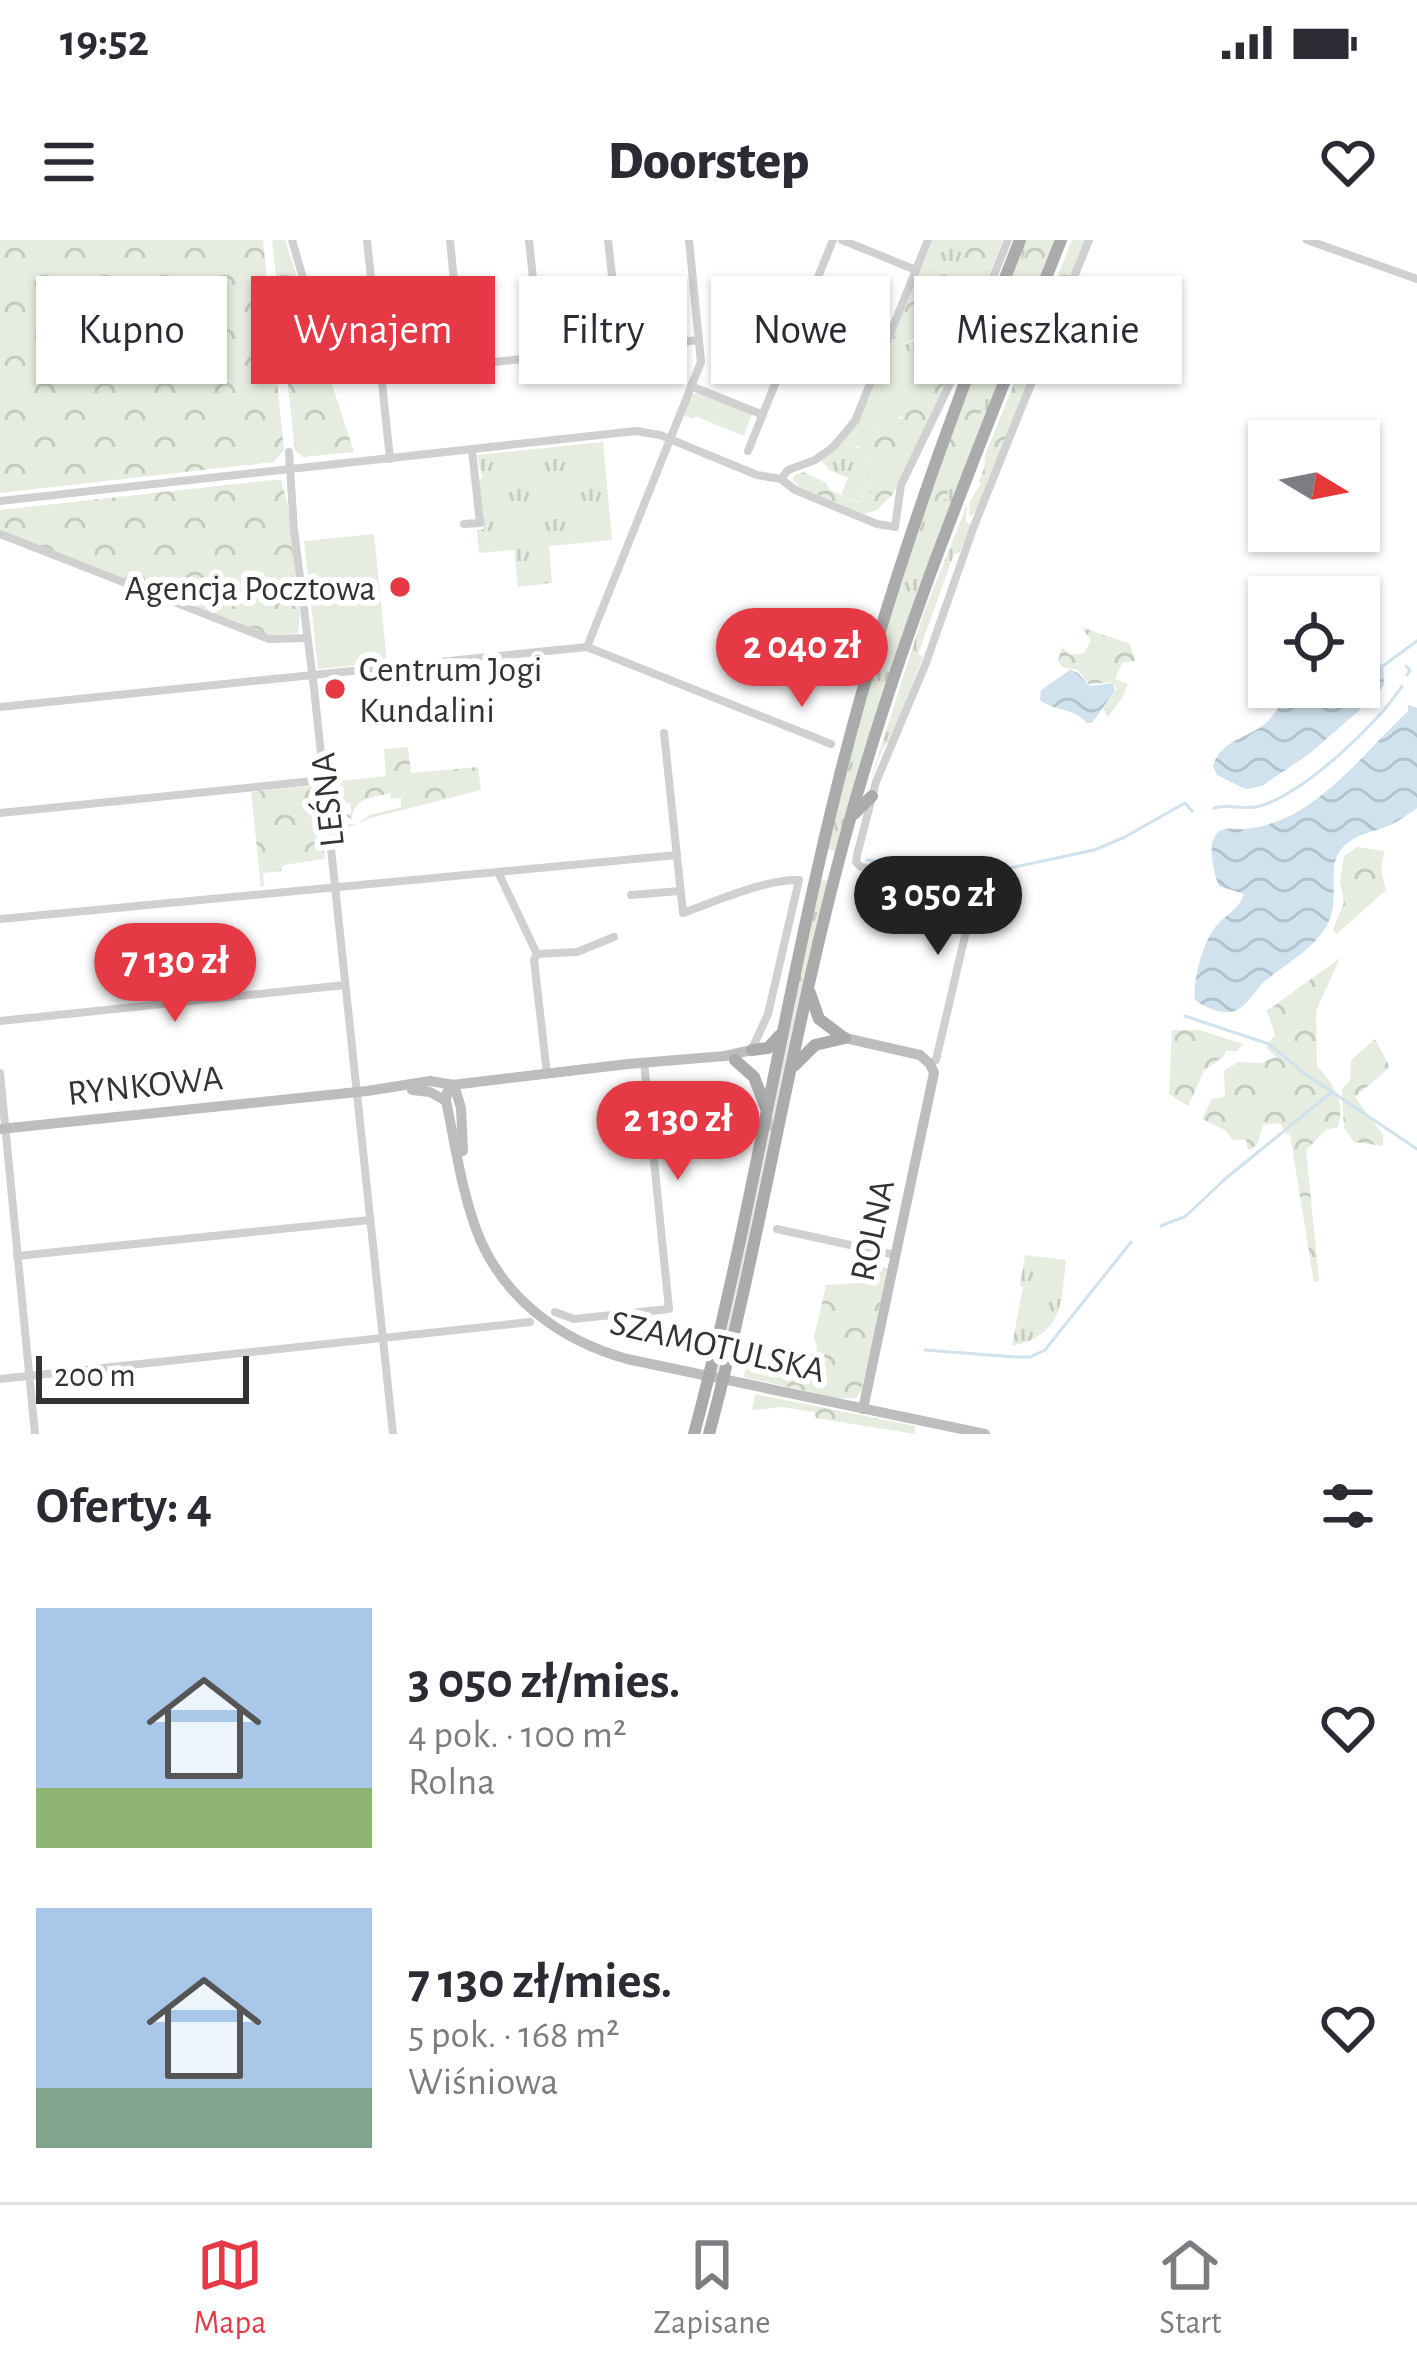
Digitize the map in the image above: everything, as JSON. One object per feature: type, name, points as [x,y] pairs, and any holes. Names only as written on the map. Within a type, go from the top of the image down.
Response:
[{"type":"main road","points":[[694,1434],[840,777],[885,610],[937,454],[1020,240]]},
{"type":"main road","points":[[709,1434],[848,826],[920,606],[1061,240]]},
{"type":"main road","points":[[848,826],[872,796]]},
{"type":"main road","points":[[811,974],[815,1012],[845,1038]]},
{"type":"main road","points":[[752,1050],[770,1047],[784,1030]]},
{"type":"main road","points":[[785,1089],[807,1051],[825,1041],[845,1038]]},
{"type":"main road","points":[[730,1058],[754,1077],[766,1109]]},
{"type":"street","points":[[292,240],[302,276]]},
{"type":"street","points":[[368,240],[371,276]]},
{"type":"street","points":[[450,240],[453,276]]},
{"type":"street","points":[[529,240],[533,276]]},
{"type":"street","points":[[608,240],[612,276]]},
{"type":"street","points":[[587,646],[700,362],[689,240]]},
{"type":"street","points":[[748,451],[833,240]]},
{"type":"street","points":[[842,240],[916,270]]},
{"type":"street","points":[[781,478],[832,448],[855,421],[928,240]]},
{"type":"street","points":[[0,502],[643,431],[757,476],[781,478],[795,490],[895,527],[901,485],[948,388],[1008,240]]},
{"type":"street","points":[[872,796],[1089,240]]},
{"type":"street","points":[[1307,240],[1417,279]]},
{"type":"street","points":[[687,341],[699,340]]},
{"type":"street","points":[[382,384],[390,459]]},
{"type":"street","points":[[691,386],[763,415]]},
{"type":"street","points":[[464,524],[480,523],[472,450]]},
{"type":"street","name":"LEŚNA","points":[[289,452],[345,985],[361,1092],[393,1434]]},
{"type":"street","points":[[0,534],[268,639],[307,638]]},
{"type":"street","points":[[0,707],[587,646],[831,744]]},
{"type":"street","points":[[664,733],[683,913],[753,888],[799,880],[768,1013],[752,1050]]},
{"type":"street","points":[[0,813],[324,780]]},
{"type":"street","name":"ROLNA","points":[[863,1409],[934,1078],[931,1064],[944,1033],[978,880],[857,864],[872,796]]},
{"type":"street","points":[[0,920],[676,855]]},
{"type":"street","points":[[498,872],[537,955]]},
{"type":"street","points":[[632,895],[680,890]]},
{"type":"street","points":[[537,955],[577,952],[614,937]]},
{"type":"street","points":[[537,955],[547,1074]]},
{"type":"street","points":[[0,1021],[345,985]]},
{"type":"street","points":[[845,1038],[920,1055],[931,1064]]},
{"type":"street","name":"RYNKOWA","points":[[361,1092],[644,1062],[730,1058],[752,1050]]},
{"type":"street","points":[[555,1312],[574,1319],[669,1309],[644,1062]]},
{"type":"street","points":[[0,1073],[34,1434]]},
{"type":"street","name":"RYNKOWA","points":[[3,1128],[436,1081],[454,1084]]},
{"type":"street","points":[[461,1108],[467,1091],[481,1082]]},
{"type":"street","points":[[412,1090],[446,1100],[454,1084]]},
{"type":"street","name":"SZAMOTULSKA","points":[[454,1084],[461,1108],[462,1172]]},
{"type":"street","name":"SZAMOTULSKA","points":[[446,1100],[471,1215],[483,1246],[504,1280],[556,1329],[621,1357],[985,1434]]},
{"type":"street","points":[[17,1256],[370,1220]]},
{"type":"street","points":[[777,1228],[896,1255]]},
{"type":"street","points":[[0,1379],[530,1322]]},
{"type":"green space","points":[[0,240],[263,240],[267,276],[251,276],[251,384],[277,384],[284,450],[274,462],[0,493]]},
{"type":"green space","points":[[272,240],[285,240],[297,276],[276,276]]},
{"type":"green space","points":[[932,240],[967,240],[957,276],[945,276],[940,268],[923,263]]},
{"type":"green space","points":[[966,240],[1003,240],[989,276],[957,276]]},
{"type":"green space","points":[[1024,240],[1058,240],[1043,276],[1010,276]]},
{"type":"green space","points":[[1030,240],[1051,240],[1036,276],[1015,276]]},
{"type":"green space","points":[[1072,240],[1085,240],[1071,276],[1057,276]]},
{"type":"green space","points":[[923,263],[947,275],[946,276],[918,276]]},
{"type":"green space","points":[[914,285],[914,338],[900,346],[891,342]]},
{"type":"green space","points":[[914,341],[914,382],[906,392],[904,416],[858,429],[855,448],[862,447],[872,476],[871,493],[863,494],[860,502],[841,495],[848,478],[829,470],[821,460],[856,422],[874,384],[890,384],[890,344]]},
{"type":"green space","points":[[914,382],[945,384],[893,494],[877,510],[864,514],[799,487],[793,480],[803,472],[860,502],[864,494],[871,493],[872,476],[862,447],[852,446],[858,428],[878,424],[885,415],[901,419],[906,392]]},
{"type":"green space","points":[[288,384],[332,384],[354,452],[303,457],[295,450]]},
{"type":"green space","points":[[970,384],[1000,384],[947,514],[887,685],[837,852],[827,849],[859,717],[929,492]]},
{"type":"green space","points":[[972,384],[992,384],[934,526],[921,521]]},
{"type":"green space","points":[[1014,384],[1028,384],[978,509],[970,517],[969,503],[981,483],[986,453]]},
{"type":"green space","points":[[698,392],[752,414],[744,436],[683,415],[691,396]]},
{"type":"green space","points":[[603,442],[612,540],[549,546],[552,583],[518,587],[514,550],[479,553],[477,530],[484,529],[477,455]]},
{"type":"green space","points":[[281,480],[288,507],[298,633],[269,635],[0,530],[0,510]]},
{"type":"green space","points":[[967,505],[966,522],[971,525],[960,552],[954,554],[918,654],[923,657],[870,781],[923,615]]},
{"type":"green space","points":[[374,534],[387,662],[318,669],[304,541]]},
{"type":"green space","points":[[1081,627],[1130,644],[1135,661],[1122,663],[1115,679],[1128,684],[1108,717],[1103,709],[1117,689],[1112,682],[1089,684],[1078,670],[1062,667],[1058,660],[1062,647],[1070,655],[1084,653],[1091,640]]},
{"type":"green space","points":[[408,747],[411,773],[478,767],[481,790],[356,824],[401,807],[401,798],[391,799],[390,793],[364,800],[351,819],[345,815],[351,813],[350,803],[332,806],[330,782],[386,776],[384,749]]},
{"type":"green space","points":[[312,786],[318,791],[323,834],[317,834],[325,859],[263,873],[261,887],[251,792]]},
{"type":"green space","points":[[333,812],[348,824],[354,825],[335,833]]},
{"type":"green space","points":[[1357,847],[1384,851],[1381,871],[1386,890],[1337,934],[1333,930],[1344,902],[1340,882],[1344,856]]},
{"type":"green space","points":[[820,879],[829,881],[719,1374],[713,1373]]},
{"type":"green space","points":[[1340,958],[1316,1011],[1317,1066],[1333,1086],[1340,1109],[1338,1127],[1326,1130],[1306,1150],[1319,1280],[1314,1283],[1290,1134],[1280,1123],[1263,1125],[1257,1145],[1248,1150],[1246,1139],[1233,1140],[1225,1130],[1202,1119],[1212,1099],[1225,1097],[1224,1071],[1238,1062],[1261,1063],[1276,1057],[1266,1047],[1275,1035],[1267,1011]]},
{"type":"green space","points":[[1172,1030],[1199,1030],[1243,1044],[1237,1051],[1226,1051],[1204,1071],[1188,1106],[1169,1094]]},
{"type":"green space","points":[[1375,1039],[1390,1067],[1355,1097],[1383,1135],[1383,1146],[1354,1142],[1344,1128],[1342,1089],[1350,1080],[1351,1060]]},
{"type":"green space","points":[[1025,1255],[1066,1260],[1063,1290],[1050,1326],[1012,1346],[1023,1287]]},
{"type":"green space","points":[[881,1267],[888,1268],[856,1398],[836,1398],[744,1377],[746,1365],[810,1379],[826,1285],[876,1282]]},
{"type":"green space","points":[[755,1394],[915,1426],[915,1434],[816,1418],[814,1412],[782,1407],[752,1410]]},
{"type":"water","points":[[1070,670],[1090,686],[1113,683],[1115,691],[1092,723],[1040,700],[1041,690]]},
{"type":"water","points":[[1408,705],[1417,708],[1417,808],[1343,848],[1335,861],[1332,910],[1325,928],[1245,1004],[1225,1012],[1195,1000],[1197,971],[1208,939],[1244,894],[1219,886],[1212,859],[1214,837],[1224,829],[1274,822],[1307,806],[1352,768],[1408,711]]},
{"type":"water","points":[[1278,708],[1362,708],[1309,754],[1262,786],[1248,789],[1217,775],[1213,766],[1222,751],[1265,724]]},
{"type":"waterway","points":[[1383,666],[1417,641]]},
{"type":"waterway","points":[[1406,666],[1407,675]]},
{"type":"waterway","points":[[1214,808],[1260,806],[1297,787],[1358,737],[1402,686]]},
{"type":"waterway","points":[[979,872],[1094,850],[1185,803],[1192,811]]},
{"type":"waterway","points":[[867,860],[939,869]]},
{"type":"waterway","points":[[948,870],[965,871]]},
{"type":"waterway","points":[[1185,1016],[1269,1044],[1417,1149]]},
{"type":"waterway","points":[[1161,1226],[1186,1216],[1332,1092]]},
{"type":"waterway","points":[[925,1350],[1015,1357],[1045,1350],[1131,1242]]},
{"type":"place","name":"Agencja Pocztowa","points":[[400,587]]},
{"type":"place","name":"Centrum Jogi Kundalini","points":[[335,689]]}]
